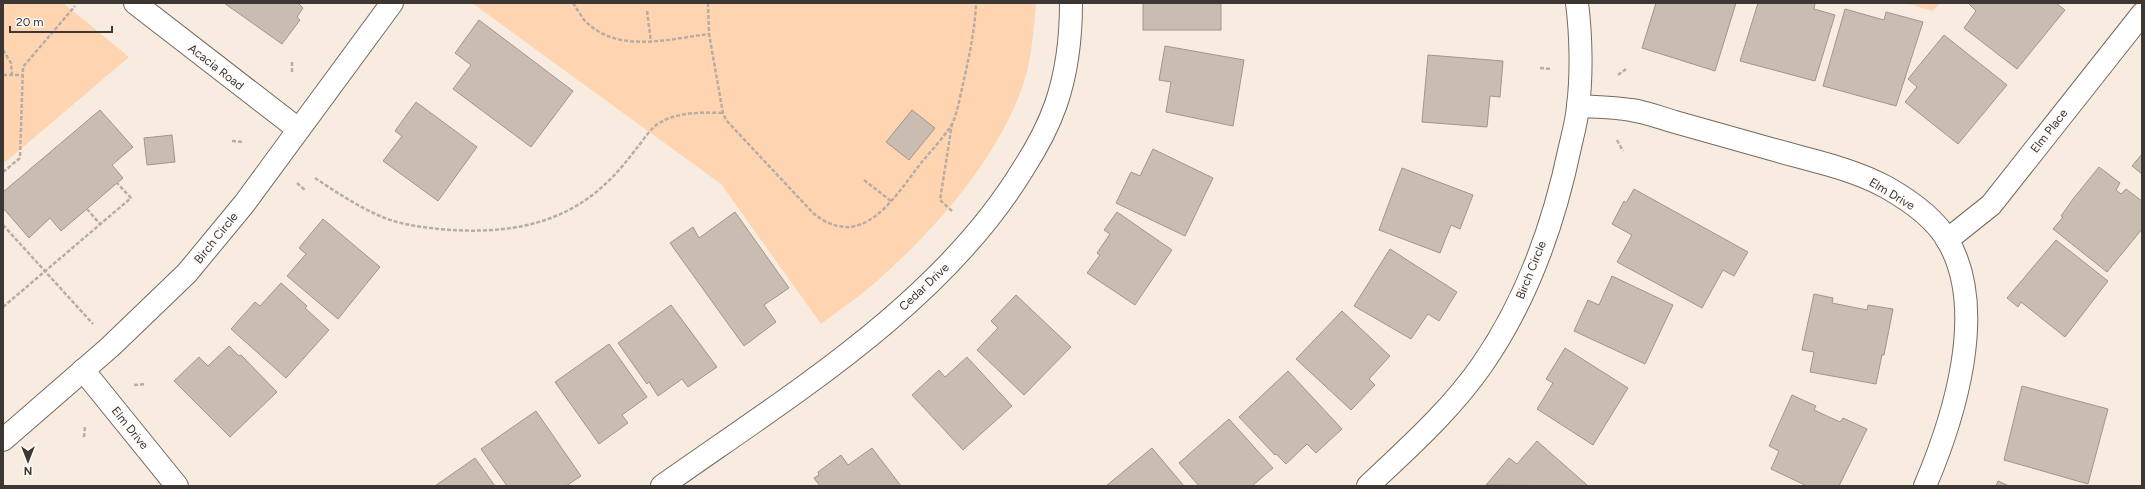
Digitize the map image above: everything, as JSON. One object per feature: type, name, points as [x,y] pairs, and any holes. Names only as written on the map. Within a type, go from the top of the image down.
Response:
[{"type":"street","name":"Acacia Road","points":[[135,3],[298,129]]},
{"type":"street","name":"Birch Circle","points":[[3,440],[110,347],[187,273],[244,204],[392,3]]},
{"type":"street","name":"Cedar Drive","points":[[662,486],[803,386],[877,330],[939,274],[970,242],[1005,200],[1038,145],[1056,105],[1065,68],[1071,26],[1071,3]]},
{"type":"street","name":"Birch Circle","points":[[1368,486],[1437,421],[1481,366],[1509,322],[1536,264],[1562,187],[1578,106],[1580,72],[1577,3]]},
{"type":"street","name":"Elm Place","points":[[1948,240],[1991,205],[2142,14]]},
{"type":"street","name":"Elm Drive","points":[[1578,106],[1631,110],[1860,175],[1886,187],[1910,202],[1929,218],[1948,240],[1955,255],[1964,290],[1965,339],[1954,399],[1943,441],[1925,486]]},
{"type":"street","name":"Elm Drive","points":[[82,370],[177,486]]},
{"type":"path","points":[[573,3],[585,21],[605,36],[628,42],[651,42],[709,34]]},
{"type":"path","points":[[708,3],[709,34],[723,112],[726,120],[813,213],[826,223],[838,227],[850,227],[864,223],[876,217],[891,202],[952,123]]},
{"type":"path","points":[[952,211],[940,200],[952,123],[968,59],[976,17],[976,3]]},
{"type":"path","points":[[3,172],[20,158],[23,68],[75,6]]},
{"type":"path","points":[[647,11],[651,42]]},
{"type":"path","points":[[3,50],[11,63],[12,75]]},
{"type":"path","points":[[292,62],[292,73]]},
{"type":"path","points":[[1540,68],[1553,69]]},
{"type":"path","points":[[1618,75],[1626,69]]},
{"type":"path","points":[[3,75],[23,75]]},
{"type":"path","points":[[315,178],[349,200],[382,217],[420,227],[470,231],[530,225],[568,212],[594,194],[618,173],[656,126],[679,115],[699,112],[723,112]]},
{"type":"path","points":[[1617,140],[1623,151]]},
{"type":"path","points":[[232,141],[243,142]]},
{"type":"path","points":[[864,180],[891,202]]},
{"type":"path","points":[[3,307],[130,198],[117,183]]},
{"type":"path","points":[[297,184],[306,191]]},
{"type":"path","points":[[87,209],[100,224]]},
{"type":"path","points":[[3,225],[96,327]]},
{"type":"path","points":[[134,385],[146,384]]},
{"type":"path","points":[[84,437],[85,426]]},
{"type":"shaded area","points":[[3,3],[63,3],[129,57],[3,164]]},
{"type":"shaded area","points":[[472,3],[1036,4],[1031,51],[1023,85],[1007,123],[976,173],[939,220],[918,242],[869,288],[821,324],[721,184]]},
{"type":"shaded area","points":[[1905,3],[1940,3],[1933,11]]},
{"type":"building","points":[[224,3],[298,3],[303,8],[297,17],[300,20],[282,44]]},
{"type":"building","points":[[1143,3],[1221,3],[1221,30],[1143,30]]},
{"type":"building","points":[[1656,3],[1736,3],[1715,71],[1642,48]]},
{"type":"building","points":[[1758,3],[1815,3],[1814,9],[1835,15],[1815,81],[1740,61]]},
{"type":"building","points":[[1968,3],[2056,3],[2065,10],[2017,69],[1964,28],[1976,11]]},
{"type":"building","points":[[1845,9],[1884,20],[1886,12],[1923,22],[1896,106],[1823,86]]},
{"type":"building","points":[[479,20],[573,91],[531,147],[453,89],[471,65],[455,53]]},
{"type":"building","points":[[1944,35],[2007,85],[1958,144],[1905,102],[1917,87],[1908,79]]},
{"type":"building","points":[[1165,46],[1244,60],[1233,126],[1166,112],[1171,82],[1159,80]]},
{"type":"building","points":[[1428,55],[1503,61],[1500,97],[1490,96],[1487,127],[1422,122]]},
{"type":"building","points":[[416,102],[477,147],[438,201],[383,161],[402,136],[395,131]]},
{"type":"building","points":[[100,110],[133,147],[112,165],[123,178],[61,231],[50,218],[29,238],[3,208],[3,192]]},
{"type":"building","points":[[912,110],[935,128],[909,160],[886,142]]},
{"type":"building","points":[[172,135],[175,162],[147,165],[144,138]]},
{"type":"building","points":[[1153,149],[1213,178],[1185,236],[1116,203],[1131,172],[1140,176]]},
{"type":"building","points":[[2142,154],[2142,174],[2132,166]]},
{"type":"building","points":[[2099,167],[2120,183],[2116,190],[2121,194],[2126,189],[2142,201],[2142,229],[2107,272],[2053,229],[2063,217],[2061,216],[2073,199]]},
{"type":"building","points":[[1402,168],[1473,195],[1460,229],[1451,225],[1440,253],[1379,230]]},
{"type":"building","points":[[1634,189],[1748,252],[1734,276],[1723,270],[1702,308],[1617,262],[1632,235],[1612,224],[1624,201],[1626,203]]},
{"type":"building","points":[[735,212],[789,288],[764,305],[776,322],[744,346],[670,243],[693,227],[699,238]]},
{"type":"building","points":[[1117,212],[1172,250],[1135,305],[1087,273],[1100,255],[1097,253],[1110,234],[1104,230]]},
{"type":"building","points":[[323,219],[380,267],[338,319],[287,276],[306,254],[299,248]]},
{"type":"building","points":[[2056,240],[2108,281],[2065,337],[2021,302],[2018,307],[2007,298]]},
{"type":"building","points":[[1390,249],[1457,292],[1439,321],[1428,314],[1411,339],[1354,306]]},
{"type":"building","points":[[1612,276],[1673,305],[1645,364],[1574,331],[1588,300],[1599,305]]},
{"type":"building","points":[[281,283],[307,306],[305,308],[329,330],[286,378],[231,329],[255,302],[260,306]]},
{"type":"building","points":[[1814,294],[1833,298],[1832,303],[1867,310],[1868,305],[1893,309],[1884,355],[1882,355],[1876,384],[1810,372],[1814,352],[1802,350]]},
{"type":"building","points":[[1016,295],[1071,347],[1024,395],[977,350],[998,328],[991,321]]},
{"type":"building","points":[[671,305],[717,367],[688,387],[682,379],[658,396],[649,382],[647,384],[618,343]]},
{"type":"building","points":[[1342,311],[1390,356],[1369,379],[1375,385],[1351,410],[1296,359]]},
{"type":"building","points":[[609,344],[647,397],[622,415],[628,423],[599,444],[555,382]]},
{"type":"building","points":[[229,346],[239,356],[241,355],[277,392],[230,437],[174,381],[199,357],[208,366]]},
{"type":"building","points":[[1565,348],[1628,388],[1593,445],[1537,409],[1553,383],[1546,379]]},
{"type":"building","points":[[967,357],[1012,406],[963,450],[912,395],[939,370],[945,377]]},
{"type":"building","points":[[1288,371],[1342,429],[1316,453],[1307,444],[1286,464],[1276,454],[1275,455],[1239,417]]},
{"type":"building","points":[[2022,386],[2108,409],[2088,484],[2004,460]]},
{"type":"building","points":[[1792,395],[1816,406],[1814,410],[1840,422],[1843,418],[1867,429],[1839,486],[1807,486],[1771,469],[1779,451],[1769,446]]},
{"type":"building","points":[[536,411],[581,476],[566,486],[507,486],[481,449]]},
{"type":"building","points":[[1229,419],[1273,468],[1252,486],[1199,486],[1179,463]]},
{"type":"building","points":[[1537,441],[1587,485],[1486,485],[1509,458],[1517,464]]},
{"type":"building","points":[[872,448],[901,486],[820,486],[814,478],[819,475],[818,472],[841,455],[848,465]]},
{"type":"building","points":[[1152,448],[1184,486],[1106,486]]},
{"type":"building","points":[[475,458],[495,486],[435,486]]},
{"type":"building","points":[[1998,481],[2009,486],[1996,486]]}]
